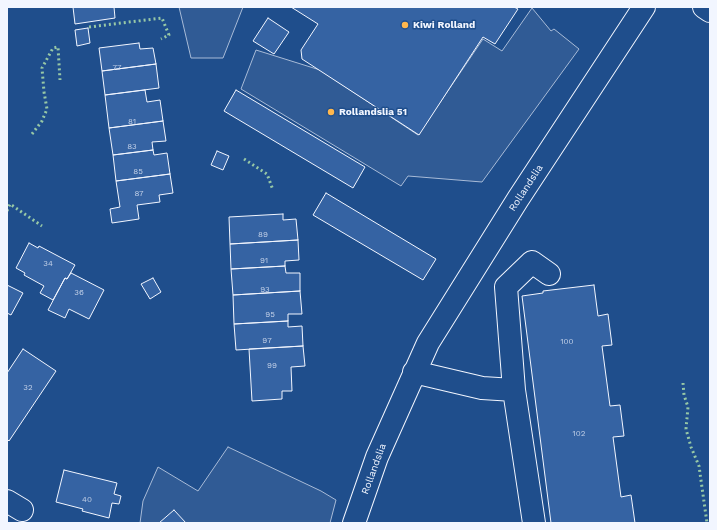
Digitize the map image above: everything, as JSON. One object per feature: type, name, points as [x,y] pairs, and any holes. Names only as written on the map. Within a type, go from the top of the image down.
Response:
[{"type":"street","name":"Rollandslia","points":[[354,523],[377,457],[428,343],[518,199],[644,7]]},
{"type":"street","points":[[704,7],[710,11]]},
{"type":"street","points":[[534,523],[514,390],[506,287],[532,262],[549,274]]},
{"type":"street","points":[[414,372],[482,388],[514,390]]},
{"type":"shaded area","points":[[179,7],[243,7],[223,58],[191,58]]},
{"type":"shaded area","name":"Rollandslia 51","points":[[532,8],[551,31],[554,29],[579,49],[482,182],[408,176],[401,186],[241,89],[256,50],[320,70],[418,135],[483,39],[502,51]]},
{"type":"shaded area","points":[[228,447],[321,491],[336,500],[330,523],[140,523],[143,501],[158,467],[198,491]]},
{"type":"building","points":[[73,7],[114,7],[115,18],[75,24]]},
{"type":"building","points":[[291,7],[514,7],[518,9],[495,44],[483,37],[419,135],[302,59],[301,50],[318,24]]},
{"type":"building","points":[[268,18],[289,32],[274,54],[253,41]]},
{"type":"building","points":[[88,28],[90,43],[77,46],[75,30]]},
{"type":"building","points":[[139,43],[140,49],[153,48],[156,64],[102,71],[99,48]]},
{"type":"building","points":[[156,64],[159,88],[105,95],[102,71]]},
{"type":"building","points":[[145,90],[147,102],[160,100],[163,121],[109,128],[105,95]]},
{"type":"building","points":[[236,90],[365,167],[353,188],[224,111]]},
{"type":"building","points":[[163,121],[166,141],[152,142],[153,150],[113,155],[109,128]]},
{"type":"building","points":[[153,150],[154,155],[167,153],[170,174],[116,181],[113,155]]},
{"type":"building","points":[[217,151],[229,156],[223,170],[211,165]]},
{"type":"building","points":[[170,174],[173,193],[159,195],[160,202],[137,205],[139,219],[112,223],[110,209],[120,207],[116,181]]},
{"type":"building","points":[[326,193],[436,259],[423,280],[313,215]]},
{"type":"building","points":[[283,214],[283,220],[296,219],[298,240],[230,244],[229,217]]},
{"type":"building","points":[[298,240],[299,260],[285,261],[285,266],[231,269],[230,244]]},
{"type":"building","points":[[29,243],[38,248],[39,246],[75,265],[67,279],[65,278],[53,300],[40,293],[44,286],[24,275],[25,273],[16,268]]},
{"type":"building","points":[[285,266],[286,273],[300,273],[300,291],[233,295],[231,269]]},
{"type":"building","points":[[71,273],[104,290],[89,319],[69,309],[65,318],[48,310],[65,278],[67,279]]},
{"type":"building","points":[[153,278],[161,292],[150,299],[141,284]]},
{"type":"building","points":[[7,285],[23,293],[11,315],[7,313]]},
{"type":"building","points":[[594,285],[598,316],[608,314],[612,345],[602,346],[610,406],[620,405],[624,436],[613,437],[621,497],[631,495],[635,523],[551,523],[522,296],[543,293],[543,291]]},
{"type":"building","points":[[300,291],[302,314],[288,314],[288,321],[234,324],[233,295]]},
{"type":"building","points":[[288,321],[288,327],[302,326],[303,346],[236,350],[234,324]]},
{"type":"building","points":[[303,346],[305,366],[291,367],[292,391],[282,391],[282,399],[252,401],[249,349]]},
{"type":"building","points":[[23,349],[56,371],[9,441],[7,439],[7,373]]},
{"type":"building","points":[[64,470],[117,483],[114,494],[121,496],[119,504],[112,503],[109,518],[56,502]]},
{"type":"building","points":[[174,510],[186,523],[159,523]]},
{"type":"hedge","points":[[89,27],[162,18],[169,35],[161,39]]},
{"type":"hedge","points":[[32,134],[42,121],[47,109],[42,68],[53,48],[58,47],[60,80]]},
{"type":"hedge","points":[[244,159],[267,174],[273,190]]},
{"type":"hedge","points":[[7,211],[10,204],[42,226]]},
{"type":"hedge","points":[[683,383],[684,395],[688,407],[686,429],[691,447],[699,466],[707,523]]},
{"type":"place","name":"Kiwi Rolland","points":[[405,25]]},
{"type":"place","name":"Rollandslia 51","points":[[331,112]]}]
